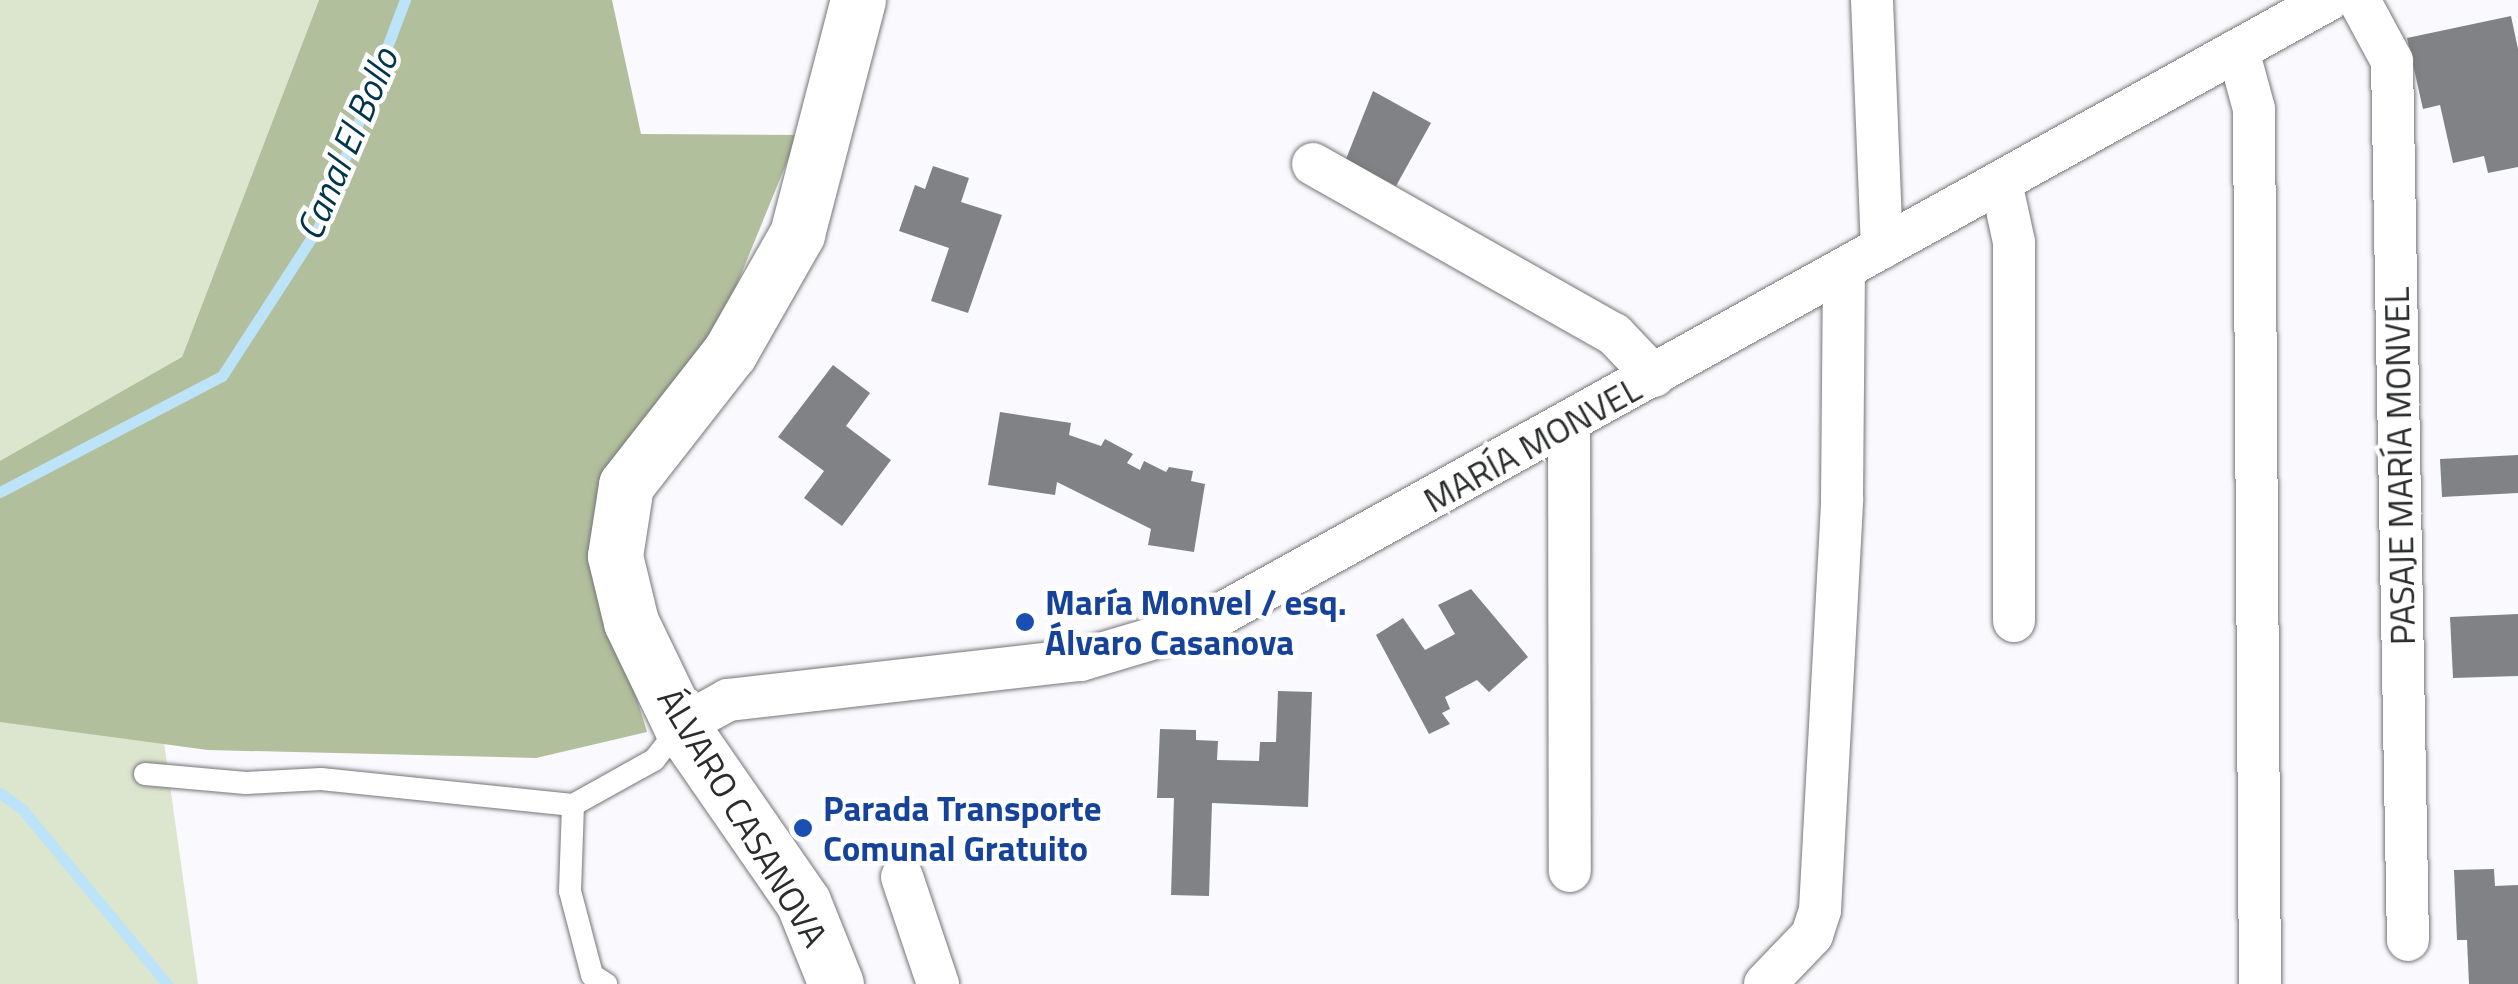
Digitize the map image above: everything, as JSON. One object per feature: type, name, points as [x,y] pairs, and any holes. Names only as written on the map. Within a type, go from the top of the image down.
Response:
[{"type":"street","name":"ÁLVARO CASANOVA","points":[[836,984],[803,902],[680,726],[632,622],[614,556],[626,484],[730,352],[796,234],[858,0]]},
{"type":"street","points":[[1872,0],[1882,248]]},
{"type":"street","name":"MARÍA MONVEL","points":[[680,726],[745,697],[1000,673],[1147,645],[1257,598],[2328,0]]},
{"type":"street","name":"PASAJE MARÍA MONVEL","points":[[2359,0],[2392,60],[2408,940]]},
{"type":"street","points":[[2238,50],[2254,109],[2260,984]]},
{"type":"street","points":[[1313,164],[1614,334],[1654,376]]},
{"type":"street","points":[[2001,182],[2014,242],[2014,621]]},
{"type":"street","points":[[1765,984],[1812,935],[1820,910],[1842,499],[1844,270]]},
{"type":"street","points":[[1569,424],[1570,872]]},
{"type":"street","points":[[902,877],[938,984]]},
{"type":"lane","points":[[145,774],[246,783],[320,779],[573,805],[654,760],[680,726]]},
{"type":"lane","points":[[573,805],[570,891],[592,975],[606,984]]},
{"type":"green space","points":[[0,0],[319,0],[182,357],[157,693],[198,984],[0,984]]},
{"type":"green space","points":[[319,0],[612,0],[641,134],[798,135],[715,338],[600,578],[647,732],[536,758],[208,750],[0,722],[0,461],[182,357]]},
{"type":"building","points":[[2511,16],[2518,49],[2518,167],[2488,173],[2484,156],[2453,163],[2440,105],[2423,109],[2407,38]]},
{"type":"building","points":[[1373,91],[1431,123],[1396,186],[1346,159]]},
{"type":"building","points":[[933,166],[969,178],[961,202],[1002,215],[968,313],[931,301],[949,248],[899,231],[915,185],[925,189]]},
{"type":"building","points":[[833,365],[870,393],[846,426],[891,460],[842,526],[804,498],[824,471],[778,437]]},
{"type":"building","points":[[1000,412],[1071,423],[1069,435],[1101,446],[1105,439],[1133,454],[1127,463],[1140,470],[1144,461],[1166,472],[1169,467],[1193,471],[1191,481],[1205,484],[1194,552],[1148,545],[1151,529],[1057,482],[1055,495],[988,485]]},
{"type":"building","points":[[2518,455],[2518,493],[2442,497],[2440,459]]},
{"type":"building","points":[[1471,589],[1528,657],[1489,692],[1477,680],[1445,697],[1450,709],[1442,713],[1450,724],[1429,734],[1376,635],[1403,618],[1425,650],[1455,634],[1438,605]]},
{"type":"building","points":[[2518,614],[2518,676],[2453,678],[2450,617]]},
{"type":"building","points":[[1278,691],[1312,692],[1308,807],[1212,803],[1209,896],[1171,895],[1174,798],[1157,798],[1160,729],[1196,730],[1196,740],[1218,741],[1217,760],[1259,761],[1260,742],[1276,742]]},
{"type":"building","points":[[2494,869],[2495,886],[2518,885],[2518,984],[2469,984],[2467,940],[2457,940],[2454,870]]},
{"type":"waterway","name":"Canal El Bollo","points":[[0,492],[222,376],[319,226],[405,0]]},
{"type":"waterway","name":"Canal El Bollo","points":[[0,793],[23,810],[167,984]]},
{"type":"place","name":"María Monvel / esq. Álvaro Casanova","points":[[1025,622]]},
{"type":"place","name":"Parada Transporte Comunal Gratuito","points":[[803,828]]}]
